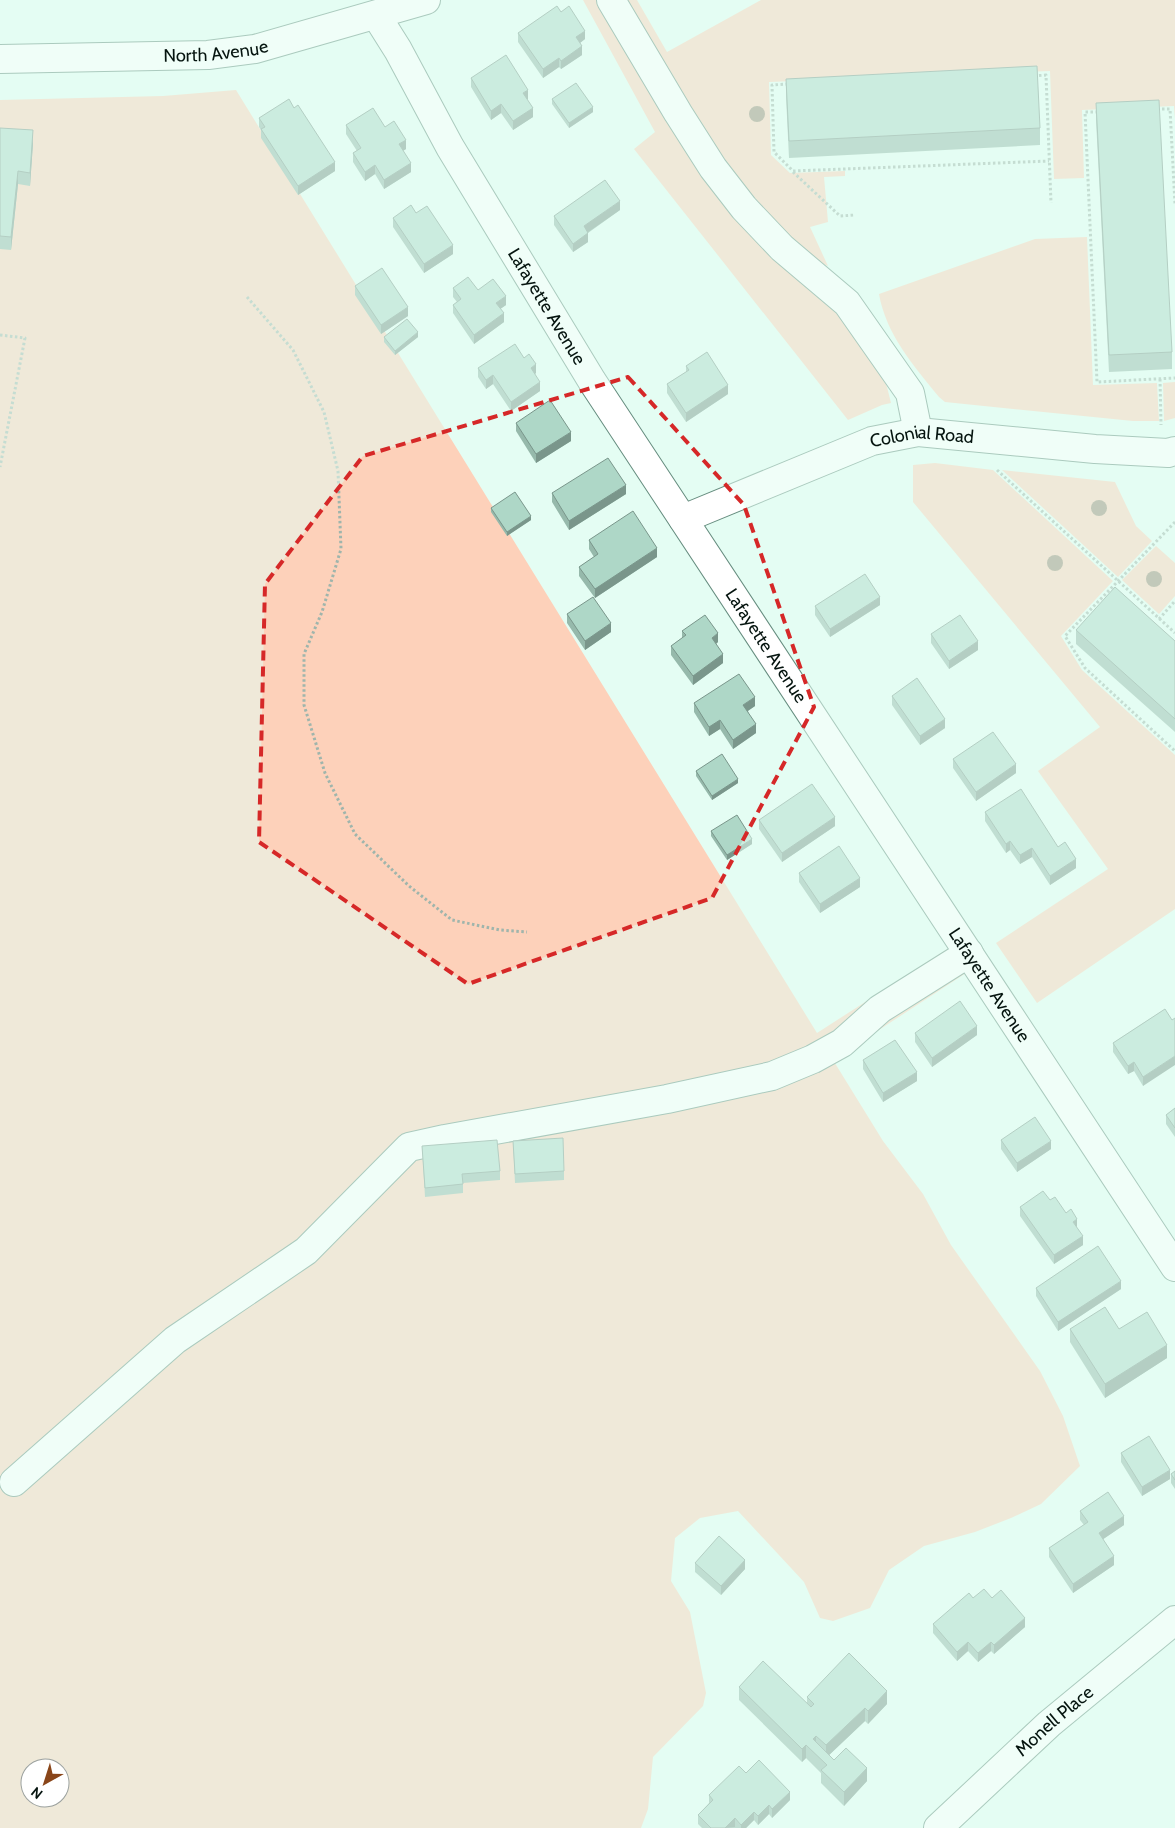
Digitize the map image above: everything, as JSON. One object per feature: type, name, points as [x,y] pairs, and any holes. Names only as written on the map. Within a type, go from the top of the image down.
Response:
[{"type":"street","name":"North Avenue","points":[[0,59],[208,55],[255,49],[426,0]]},
{"type":"street","points":[[611,0],[678,113],[718,175],[744,208],[782,248],[847,303],[910,393],[918,432]]},
{"type":"street","name":"Lafayette Avenue","points":[[376,15],[398,50],[450,148],[582,364],[1175,1267]]},
{"type":"street","name":"Colonial Road","points":[[683,519],[872,441],[918,432],[1095,449],[1168,453],[1175,451]]},
{"type":"street","points":[[14,1482],[175,1340],[306,1251],[409,1147],[667,1099],[772,1076],[813,1059],[842,1043],[880,1009],[969,953]]},
{"type":"street","name":"Monell Place","points":[[938,1828],[1049,1724],[1175,1620]]},
{"type":"path","points":[[1026,76],[1046,75],[1051,203]]},
{"type":"path","points":[[791,84],[772,85],[774,152],[840,216],[855,215]]},
{"type":"path","points":[[1151,110],[1170,109],[1175,204]]},
{"type":"path","points":[[1104,112],[1085,112],[1097,382],[1175,378]]},
{"type":"path","points":[[793,171],[1049,161]]},
{"type":"path","points":[[247,297],[293,350],[324,412],[338,471],[341,549],[322,612],[304,654],[304,706],[325,773],[355,834],[409,886],[452,920],[500,930],[526,932]]},
{"type":"path","points":[[0,334],[25,338],[0,467]]},
{"type":"path","points":[[1160,379],[1161,425]]},
{"type":"path","points":[[993,466],[1175,634]]},
{"type":"path","points":[[1175,522],[1065,636],[1085,668],[1175,751]]},
{"type":"path","points":[[1159,618],[1175,601]]},
{"type":"highlighted area","points":[[628,377],[744,505],[814,707],[712,898],[468,984],[259,842],[265,584],[363,456]]},
{"type":"shaded area","points":[[583,0],[600,0],[776,253],[856,332],[879,366],[891,403],[848,420],[634,149],[655,132]]},
{"type":"shaded area","points":[[620,0],[637,0],[667,52],[761,0],[1175,0],[1175,119],[1174,106],[1082,110],[1084,178],[1054,179],[1050,71],[769,82],[771,155],[790,173],[845,171],[845,176],[824,177],[828,222],[810,227],[828,266],[808,258],[748,202]]},
{"type":"shaded area","points":[[236,90],[817,1033],[949,948],[966,973],[833,1060],[883,1141],[923,1194],[951,1245],[1040,1371],[1063,1416],[1080,1466],[1041,1504],[975,1532],[924,1546],[889,1570],[870,1608],[833,1621],[820,1618],[804,1582],[738,1511],[700,1518],[675,1538],[671,1581],[690,1612],[706,1693],[703,1706],[653,1757],[648,1809],[641,1828],[0,1828],[0,100],[163,96]]},
{"type":"shaded area","points":[[1087,237],[1093,385],[1157,383],[1159,421],[1133,421],[945,402],[939,397],[910,361],[894,336],[879,294],[1035,239]]},
{"type":"shaded area","points":[[1175,382],[1175,418],[1164,421],[1163,383]]},
{"type":"shaded area","points":[[935,463],[993,470],[1113,581],[1061,636],[1082,670],[1175,755],[1175,909],[1037,1003],[996,943],[1108,869],[1038,771],[1100,727],[913,502],[913,465]]},
{"type":"shaded area","points":[[1002,470],[1115,482],[1136,526],[1152,541],[1118,577]]},
{"type":"shaded area","points":[[1156,546],[1175,563],[1175,596],[1159,614],[1122,580]]},
{"type":"building","points":[[557,6],[561,12],[569,6],[585,31],[576,37],[582,46],[561,61],[559,58],[543,69],[518,33]]},
{"type":"building","points":[[506,55],[528,90],[523,93],[533,108],[513,121],[501,104],[491,111],[471,78]]},
{"type":"building","points":[[1037,66],[1040,128],[789,141],[786,79]]},
{"type":"building","points":[[576,83],[593,107],[569,123],[552,99]]},
{"type":"building","points":[[289,99],[294,108],[298,105],[335,162],[298,186],[261,129],[265,127],[259,118]]},
{"type":"building","points":[[1159,100],[1172,352],[1109,355],[1096,103]]},
{"type":"building","points":[[373,108],[385,127],[394,121],[406,140],[399,144],[411,163],[384,180],[375,165],[365,172],[353,153],[361,148],[346,125]]},
{"type":"building","points":[[0,128],[33,130],[30,173],[18,171],[11,237],[0,236]]},
{"type":"building","points":[[605,180],[620,201],[584,226],[588,233],[573,244],[554,216]]},
{"type":"building","points":[[411,205],[416,213],[427,206],[453,245],[424,264],[393,218]]},
{"type":"building","points":[[382,268],[408,307],[381,325],[355,286]]},
{"type":"building","points":[[468,277],[478,290],[493,279],[506,296],[496,303],[504,313],[474,335],[453,305],[461,299],[453,288]]},
{"type":"building","points":[[407,319],[418,332],[395,351],[384,337]]},
{"type":"building","points":[[515,344],[524,358],[529,354],[536,364],[531,368],[540,382],[511,402],[493,375],[486,380],[478,368]]},
{"type":"building","points":[[707,352],[728,385],[686,413],[667,384],[689,370],[686,366]]},
{"type":"building","points":[[550,400],[571,432],[536,454],[516,423]]},
{"type":"building","points":[[608,458],[626,485],[569,521],[552,493]]},
{"type":"building","points":[[515,492],[531,516],[507,532],[491,508]]},
{"type":"building","points":[[633,511],[657,548],[595,589],[579,567],[598,554],[589,540]]},
{"type":"building","points":[[865,574],[880,597],[830,629],[815,606]]},
{"type":"building","points":[[1115,587],[1175,641],[1175,719],[1076,630]]},
{"type":"building","points":[[593,597],[611,623],[585,641],[567,614]]},
{"type":"building","points":[[705,615],[718,633],[712,638],[723,654],[693,676],[671,646],[686,635],[682,631]]},
{"type":"building","points":[[960,615],[978,641],[949,661],[931,634]]},
{"type":"building","points":[[739,674],[755,697],[743,705],[756,724],[733,740],[720,720],[709,727],[694,703]]},
{"type":"building","points":[[917,678],[945,719],[920,736],[892,696]]},
{"type":"building","points":[[993,732],[1016,764],[976,792],[953,759]]},
{"type":"building","points":[[722,754],[738,779],[712,796],[696,771]]},
{"type":"building","points":[[812,784],[835,817],[782,853],[759,820]]},
{"type":"building","points":[[1021,789],[1058,847],[1065,842],[1076,859],[1050,876],[1032,848],[1020,855],[1010,841],[1006,844],[985,812]]},
{"type":"building","points":[[737,815],[752,839],[727,855],[711,831]]},
{"type":"building","points":[[839,846],[860,878],[820,904],[799,873]]},
{"type":"building","points":[[960,1001],[977,1026],[932,1058],[915,1033]]},
{"type":"building","points":[[1165,1009],[1172,1020],[1175,1018],[1175,1056],[1143,1077],[1134,1062],[1128,1066],[1113,1043]]},
{"type":"building","points":[[895,1040],[917,1072],[883,1093],[863,1060]]},
{"type":"building","points":[[1175,1108],[1175,1128],[1166,1115]]},
{"type":"building","points":[[1035,1117],[1051,1141],[1017,1163],[1001,1140]]},
{"type":"building","points":[[563,1138],[564,1171],[515,1174],[513,1141]]},
{"type":"building","points":[[497,1140],[500,1171],[462,1174],[463,1184],[425,1188],[422,1146]]},
{"type":"building","points":[[1043,1191],[1050,1200],[1055,1197],[1066,1213],[1071,1209],[1077,1219],[1073,1222],[1083,1236],[1054,1255],[1020,1207]]},
{"type":"building","points":[[1098,1246],[1121,1281],[1058,1322],[1036,1288]]},
{"type":"building","points":[[1105,1307],[1119,1329],[1147,1312],[1167,1345],[1105,1384],[1070,1329]]},
{"type":"building","points":[[1149,1436],[1170,1470],[1142,1487],[1121,1453]]},
{"type":"building","points":[[1175,1471],[1175,1480],[1171,1474]]},
{"type":"building","points":[[1108,1492],[1124,1516],[1099,1533],[1114,1556],[1073,1584],[1049,1548],[1088,1522],[1080,1511]]},
{"type":"building","points":[[719,1536],[745,1560],[721,1586],[695,1563]]},
{"type":"building","points":[[984,1589],[992,1598],[1001,1590],[1025,1618],[994,1645],[991,1642],[978,1653],[968,1642],[957,1652],[933,1624],[969,1593],[973,1598]]},
{"type":"building","points":[[849,1653],[887,1691],[868,1711],[865,1708],[826,1745],[816,1736],[813,1739],[834,1760],[846,1748],[867,1768],[844,1792],[821,1770],[827,1765],[806,1745],[802,1749],[739,1687],[763,1661],[811,1707],[814,1704],[807,1697]]},
{"type":"building","points":[[759,1760],[790,1792],[772,1809],[769,1805],[758,1816],[754,1812],[741,1825],[735,1818],[725,1828],[711,1828],[698,1815],[713,1800],[709,1795],[739,1766],[746,1773]]}]
